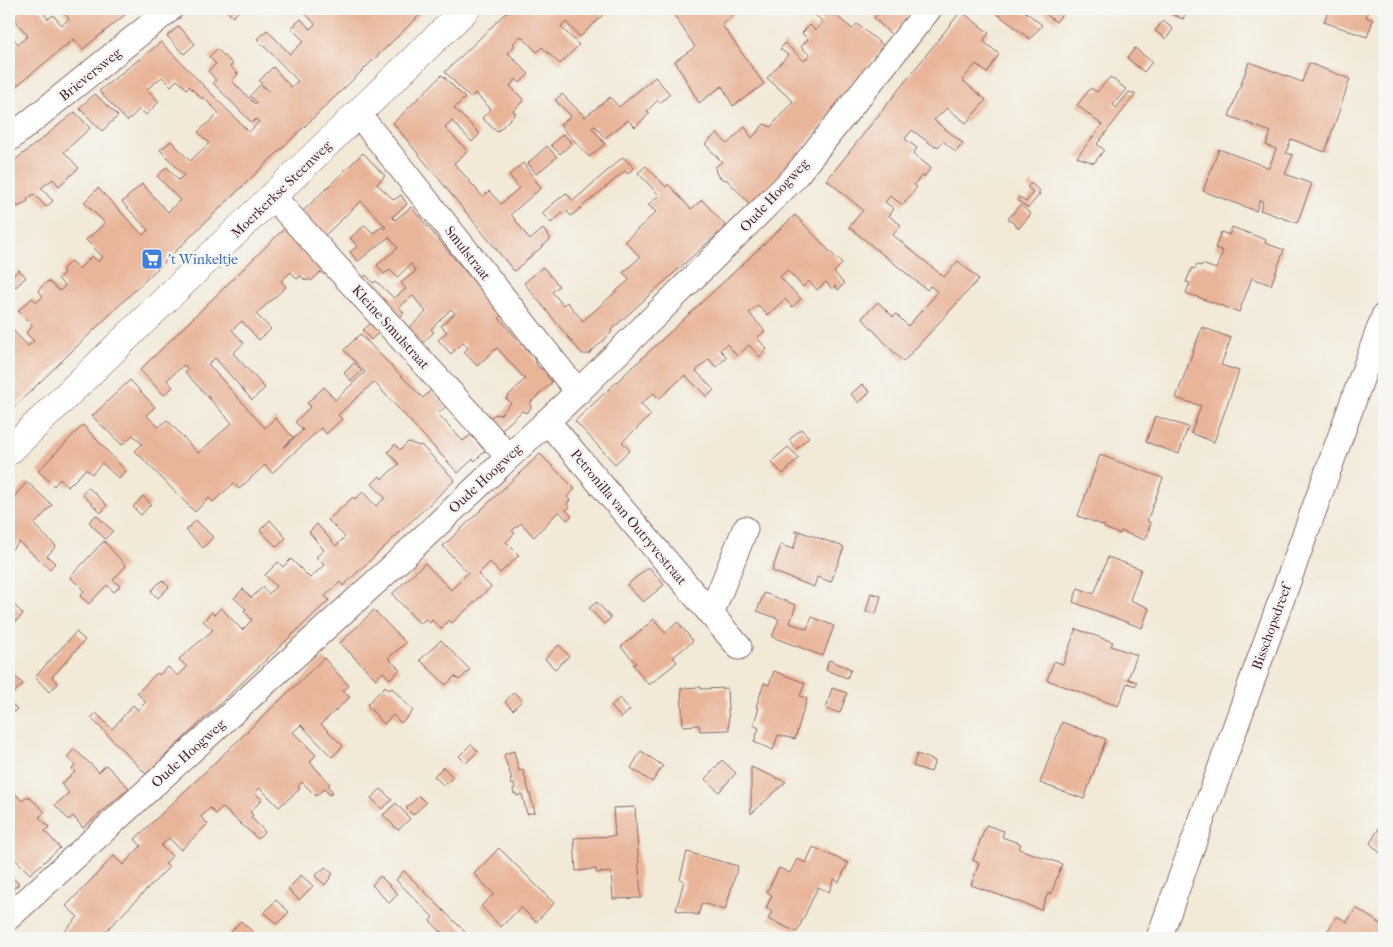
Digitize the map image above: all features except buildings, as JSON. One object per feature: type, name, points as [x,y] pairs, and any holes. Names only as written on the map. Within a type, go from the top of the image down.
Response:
[{"type":"street","name":"Brieversweg","points":[[9,139],[170,9]]},
{"type":"street","name":"Moerkerkse Steenweg","points":[[9,451],[359,115],[466,9]]},
{"type":"street","name":"Oude Hoogweg","points":[[9,917],[391,568],[578,392],[792,179],[929,9]]},
{"type":"street","name":"Smulstraat","points":[[359,115],[578,392]]},
{"type":"street","name":"Kleine Smulstraat","points":[[274,197],[508,456]]},
{"type":"street","name":"Bisschopsdreef","points":[[1159,938],[1384,316]]},
{"type":"street","name":"Petronilla van Outryvestraat","points":[[547,420],[739,647]]},
{"type":"street","points":[[711,614],[745,529]]},
{"type":"place","name":"'t Winkeltje","points":[[152,259]]}]
